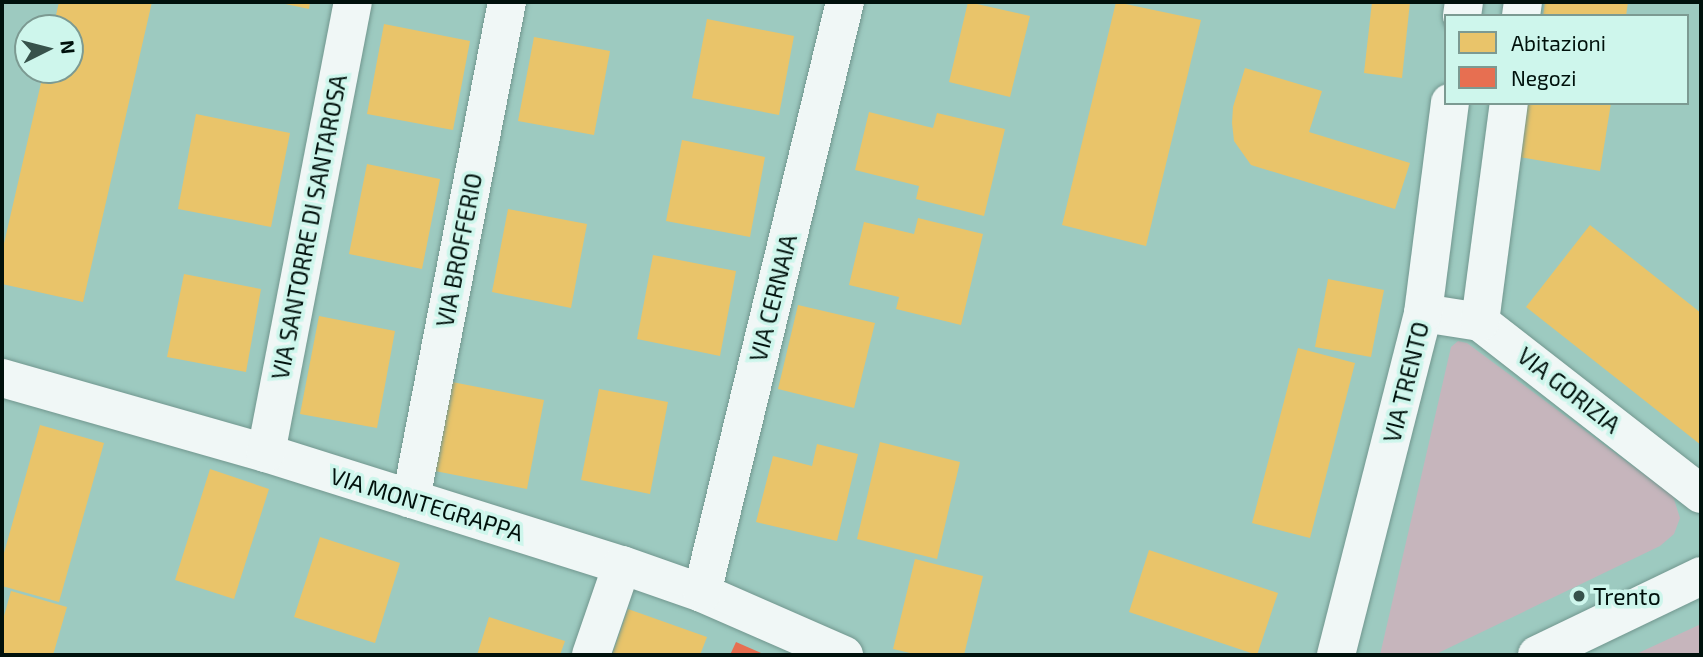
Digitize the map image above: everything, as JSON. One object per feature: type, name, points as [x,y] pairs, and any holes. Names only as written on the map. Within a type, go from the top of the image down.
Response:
[{"type":"street","name":"VIA SANTORRE DI SANTAROSA","points":[[266,453],[353,2]]},
{"type":"street","name":"VIA BROFFERIO","points":[[411,499],[507,2]]},
{"type":"street","name":"VIA CERNAIA","points":[[702,593],[845,2]]},
{"type":"street","name":"VIA TRENTO","points":[[1336,655],[1423,313],[1450,105]]},
{"type":"street","points":[[1480,322],[1510,105]]},
{"type":"street","name":"VIA GORIZIA","points":[[1423,313],[1480,322],[1701,492]]},
{"type":"street","name":"VIA MONTEGRAPPA","points":[[2,378],[266,453],[622,565],[702,593],[844,655]]},
{"type":"street","points":[[591,655],[622,565]]},
{"type":"street","points":[[1537,655],[1701,576]]},
{"type":"shaded area","points":[[1458,341],[1467,343],[1673,496],[1680,518],[1674,534],[1660,546],[1434,655],[1380,655],[1451,347]]},
{"type":"shaded area","points":[[1701,624],[1701,655],[1634,655]]},
{"type":"building: Abitazioni","points":[[59,2],[152,2],[83,302],[2,284],[2,252],[41,84],[84,84],[84,14],[56,14]]},
{"type":"building: Abitazioni","points":[[276,2],[310,2],[309,9]]},
{"type":"building: Abitazioni","points":[[968,2],[1030,16],[1010,97],[949,82]]},
{"type":"building: Abitazioni","points":[[1116,2],[1201,20],[1146,246],[1062,225]]},
{"type":"building: Abitazioni","points":[[1372,2],[1410,2],[1402,78],[1364,73]]},
{"type":"building: Abitazioni","points":[[1545,2],[1628,2],[1626,14],[1543,14]]},
{"type":"building: Abitazioni","points":[[707,19],[794,36],[779,115],[692,98]]},
{"type":"building: Abitazioni","points":[[384,24],[470,41],[453,130],[367,114]]},
{"type":"building: Abitazioni","points":[[534,37],[610,51],[594,135],[518,121]]},
{"type":"building: Abitazioni","points":[[1245,68],[1322,91],[1309,132],[1410,163],[1395,209],[1251,165],[1234,141],[1232,123],[1233,107]]},
{"type":"building: Abitazioni","points":[[1528,105],[1611,105],[1600,171],[1519,157]]},
{"type":"building: Abitazioni","points":[[869,112],[933,128],[937,113],[1005,129],[984,216],[916,199],[919,186],[855,170]]},
{"type":"building: Abitazioni","points":[[196,114],[290,133],[271,227],[178,209]]},
{"type":"building: Abitazioni","points":[[682,140],[765,157],[750,237],[666,221]]},
{"type":"building: Abitazioni","points":[[367,164],[440,179],[422,269],[349,254]]},
{"type":"building: Abitazioni","points":[[508,209],[587,224],[571,308],[492,292]]},
{"type":"building: Abitazioni","points":[[918,218],[983,234],[961,325],[896,309],[899,297],[849,285],[864,222],[914,234]]},
{"type":"building: Abitazioni","points":[[1590,225],[1701,313],[1701,445],[1526,307]]},
{"type":"building: Abitazioni","points":[[653,255],[736,271],[720,356],[637,339]]},
{"type":"building: Abitazioni","points":[[184,274],[261,289],[246,372],[167,357]]},
{"type":"building: Abitazioni","points":[[1328,279],[1384,290],[1371,357],[1315,347]]},
{"type":"building: Abitazioni","points":[[798,305],[875,323],[854,408],[778,389]]},
{"type":"building: Abitazioni","points":[[319,316],[395,331],[377,428],[300,414]]},
{"type":"building: Abitazioni","points":[[1298,348],[1355,363],[1310,538],[1252,523]]},
{"type":"building: Abitazioni","points":[[452,382],[544,400],[527,489],[435,471]]},
{"type":"building: Abitazioni","points":[[599,389],[668,402],[650,494],[581,480]]},
{"type":"building: Abitazioni","points":[[40,425],[104,443],[59,602],[2,586],[2,560]]},
{"type":"building: Abitazioni","points":[[880,442],[960,462],[937,559],[857,539]]},
{"type":"building: Abitazioni","points":[[817,444],[858,454],[837,541],[756,522],[773,456],[812,466]]},
{"type":"building: Abitazioni","points":[[210,469],[269,489],[234,599],[175,580]]},
{"type":"building: Abitazioni","points":[[320,537],[400,563],[375,643],[294,617]]},
{"type":"building: Abitazioni","points":[[1149,550],[1278,593],[1257,655],[1129,612]]},
{"type":"building: Abitazioni","points":[[915,559],[983,576],[964,655],[919,655],[893,649]]},
{"type":"building: Abitazioni","points":[[11,591],[67,607],[53,655],[2,655],[2,623]]},
{"type":"building: Abitazioni","points":[[628,609],[707,637],[700,655],[612,655]]},
{"type":"building: Abitazioni","points":[[489,617],[565,641],[560,655],[477,655]]},
{"type":"building: Negozi","points":[[736,642],[766,655],[730,655]]},
{"type":"place","name":"Trento","points":[[1579,596]]}]
